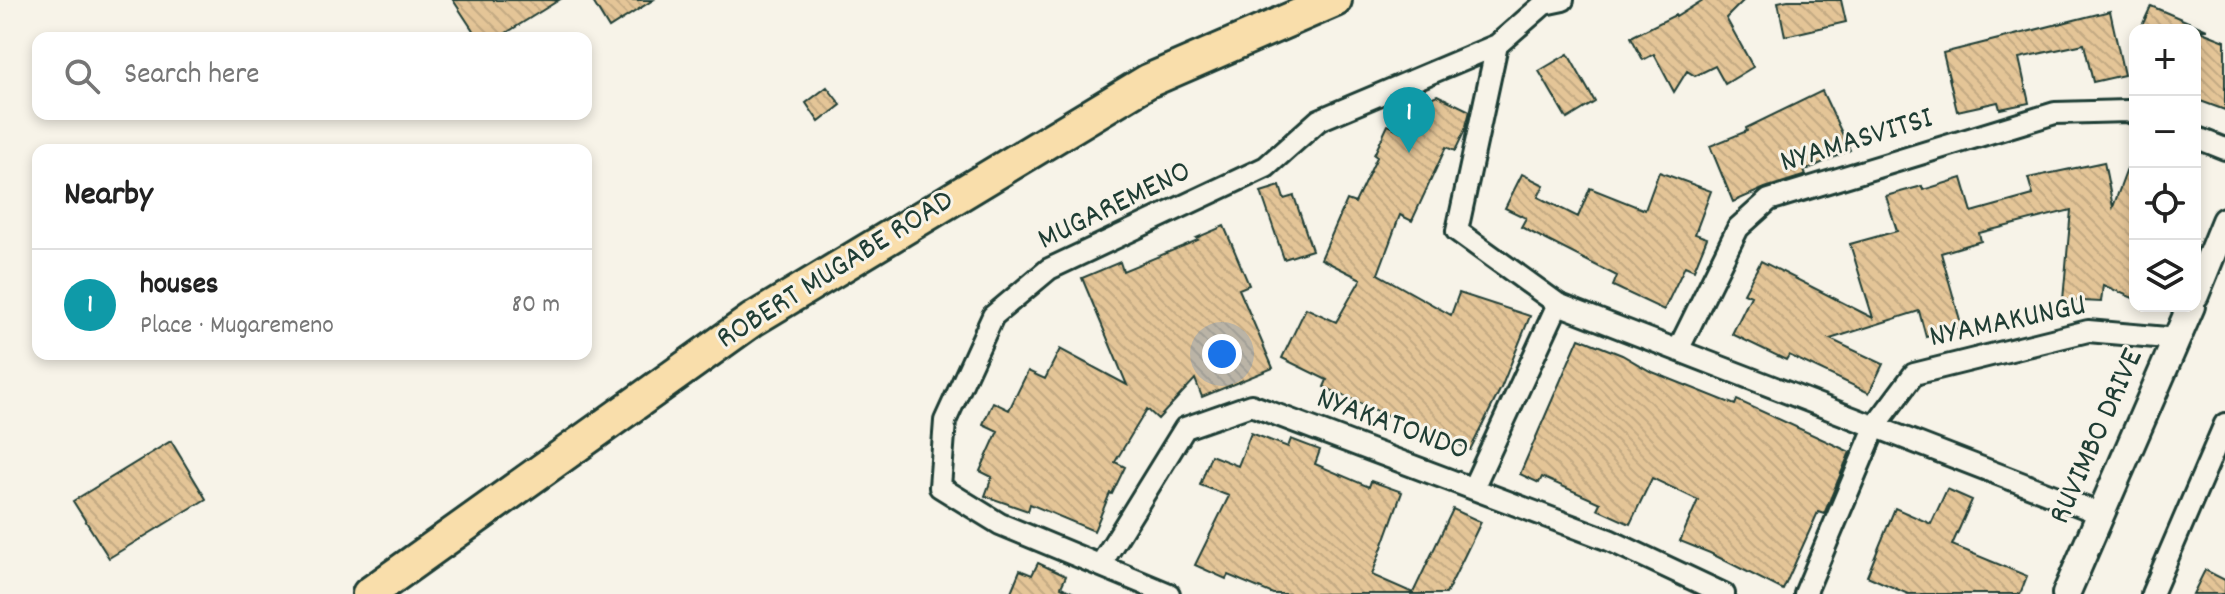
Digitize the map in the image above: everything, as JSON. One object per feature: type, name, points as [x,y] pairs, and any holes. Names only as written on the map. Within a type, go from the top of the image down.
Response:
[{"type":"main road","name":"ROBERT MUGABE ROAD","points":[[369,594],[752,320],[1148,81],[1335,0]]},
{"type":"street","name":"MUGAREMENO","points":[[1169,594],[1000,524],[940,487],[945,421],[993,316],[1049,269],[1266,167],[1319,120],[1497,45],[1544,4],[1563,0]]},
{"type":"street","points":[[1497,45],[1457,231],[1558,304],[2101,514]]},
{"type":"street","name":"NYAMASVITSI","points":[[1678,350],[1738,228],[1769,200],[2055,113],[2129,111]]},
{"type":"street","points":[[2201,139],[2225,149]]},
{"type":"street","points":[[2201,286],[2216,265],[2225,221]]},
{"type":"street","points":[[1473,488],[1558,304]]},
{"type":"street","name":"RUVIMBO DRIVE","points":[[2066,594],[2189,312]]},
{"type":"street","name":"NYAMAKUNGU","points":[[1805,594],[1876,425],[1914,374],[2088,331],[2178,339]]},
{"type":"street","name":"NYAKATONDO","points":[[1101,564],[1185,428],[1251,405],[1609,540],[1724,594]]},
{"type":"street","points":[[2152,594],[2225,424]]},
{"type":"building","points":[[453,0],[559,0],[508,32],[474,32]]},
{"type":"building","points":[[592,0],[653,0],[609,28]]},
{"type":"building","points":[[1703,0],[1744,0],[1726,18],[1753,67],[1725,84],[1715,66],[1695,76],[1687,71],[1674,92],[1654,54],[1643,60],[1631,37],[1676,17]]},
{"type":"building","points":[[1841,0],[1846,22],[1785,36],[1778,2]]},
{"type":"building","points":[[2151,6],[2193,24],[2143,24]]},
{"type":"building","points":[[2110,11],[2124,75],[2093,82],[2084,44],[2019,58],[2029,103],[2000,109],[1998,102],[1957,111],[1943,53]]},
{"type":"building","points":[[2201,32],[2225,41],[2225,110],[2201,101]]},
{"type":"building","points":[[1568,54],[1595,102],[1567,119],[1539,71]]},
{"type":"building","points":[[827,87],[841,105],[819,122],[806,103]]},
{"type":"building","points":[[1822,91],[1850,150],[1804,171],[1806,175],[1733,202],[1710,146],[1747,131],[1746,128]]},
{"type":"building","points":[[1437,95],[1470,111],[1465,130],[1455,151],[1446,147],[1412,221],[1400,215],[1378,274],[1451,315],[1459,293],[1530,316],[1501,388],[1470,450],[1426,428],[1398,417],[1397,420],[1324,387],[1327,380],[1282,358],[1306,308],[1336,322],[1361,279],[1321,259],[1347,200],[1355,203],[1388,125],[1400,131],[1413,106]]},
{"type":"building","points":[[2104,162],[2113,207],[2129,164],[2129,296],[2103,285],[2101,302],[2063,300],[2071,210],[1979,233],[1981,241],[1941,253],[1962,327],[1926,337],[1919,311],[1830,339],[1883,364],[1869,393],[1789,355],[1786,360],[1732,334],[1751,296],[1744,293],[1761,261],[1873,318],[1850,244],[1897,231],[1886,196],[1922,186],[1923,190],[1962,178],[1972,212],[2033,195],[2028,178]]},
{"type":"building","points":[[1659,172],[1711,191],[1695,234],[1707,238],[1694,270],[1685,266],[1664,310],[1613,286],[1617,276],[1521,227],[1526,218],[1505,208],[1522,174],[1544,185],[1538,197],[1578,217],[1590,188],[1645,210]]},
{"type":"building","points":[[1280,186],[1284,199],[1294,196],[1312,250],[1284,259],[1261,192]]},
{"type":"building","points":[[1224,226],[1249,285],[1239,289],[1273,368],[1202,397],[1195,379],[1158,419],[1147,409],[1115,462],[1125,467],[1094,531],[1030,504],[1028,511],[985,496],[992,477],[980,471],[998,431],[983,424],[993,402],[1009,410],[1028,371],[1045,379],[1060,349],[1127,385],[1082,278],[1120,262],[1123,271]]},
{"type":"building","points":[[1579,338],[1735,405],[1737,400],[1850,452],[1824,514],[1818,512],[1783,590],[1680,541],[1698,500],[1652,478],[1630,524],[1597,509],[1600,503],[1542,477],[1539,483],[1520,474]]},
{"type":"building","points":[[1251,433],[1288,447],[1291,439],[1320,450],[1315,464],[1369,487],[1371,481],[1402,492],[1372,575],[1413,593],[1453,509],[1481,522],[1446,594],[1273,594],[1195,565],[1229,496],[1200,485],[1211,455],[1238,466]]},
{"type":"building","points":[[171,441],[206,499],[109,558],[73,501]]},
{"type":"building","points":[[1947,489],[1972,500],[1952,545],[2027,576],[2020,594],[1908,594],[1867,576],[1895,508],[1931,524]]},
{"type":"building","points":[[1038,563],[1066,576],[1061,587],[1076,594],[1010,594],[1020,570],[1032,575]]},
{"type":"building","points":[[2205,570],[2225,580],[2225,594],[2193,594]]},
{"type":"place","name":"houses","points":[[1409,153]]}]
